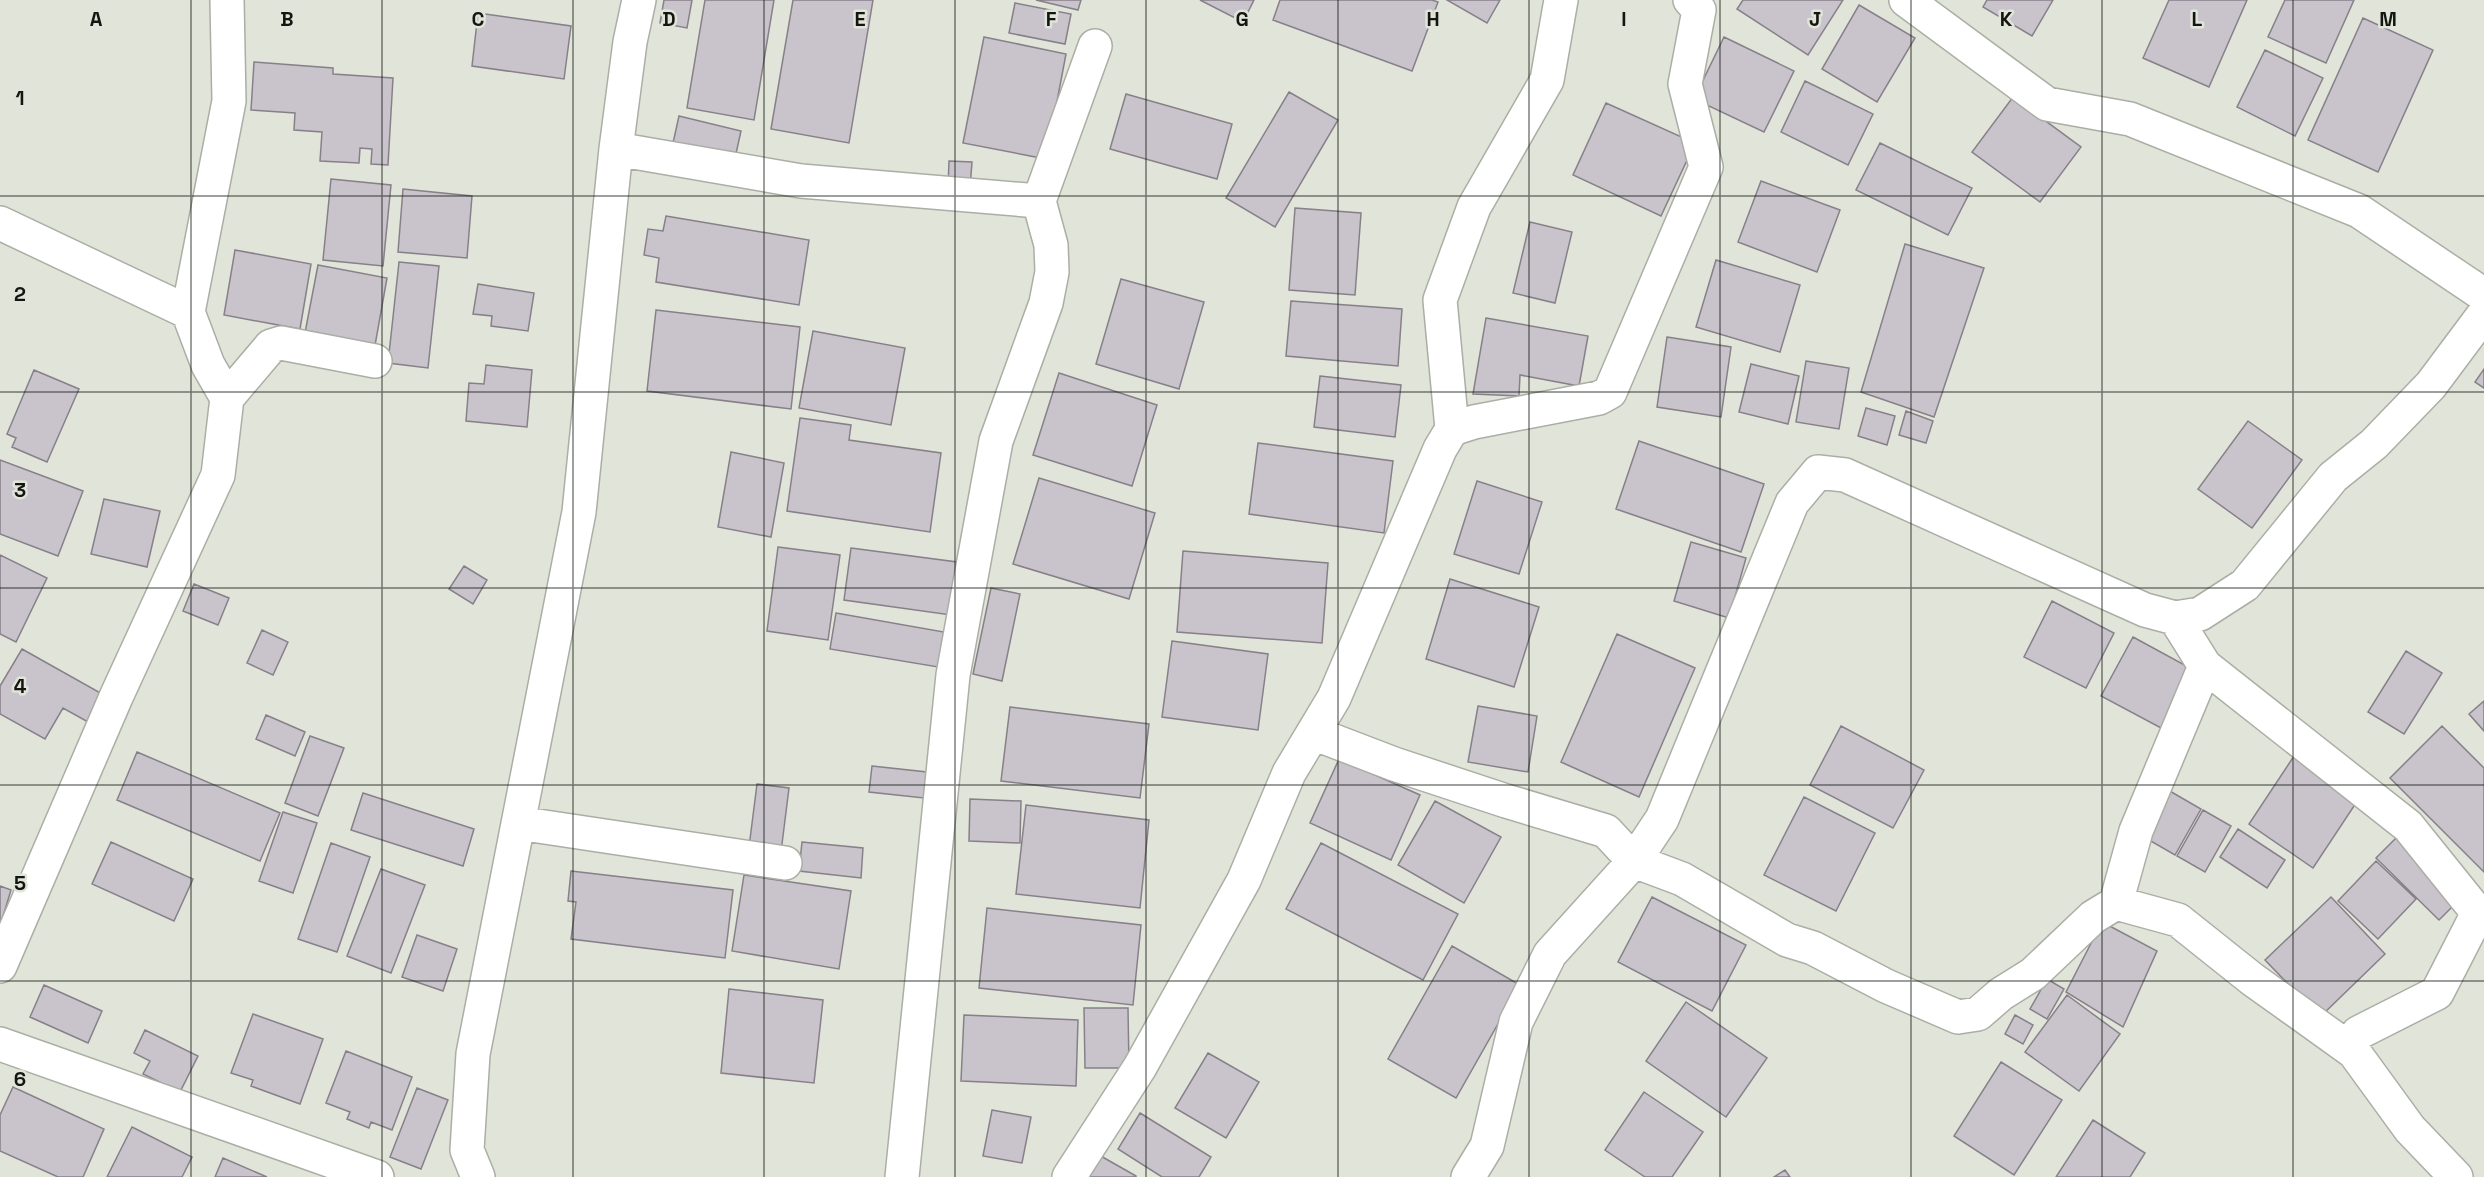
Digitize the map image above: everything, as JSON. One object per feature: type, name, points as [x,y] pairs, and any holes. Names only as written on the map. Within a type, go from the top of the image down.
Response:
[{"type":"street","points":[[227,0],[229,101],[188,312],[208,365],[227,398]]},
{"type":"street","points":[[478,1177],[467,1150],[473,1054],[579,512],[616,149],[630,42],[639,0]]},
{"type":"street","points":[[1069,1177],[1140,1067],[1244,880],[1289,773],[1334,698],[1440,450],[1452,429],[1440,300],[1474,207],[1547,80],[1561,0]]},
{"type":"street","points":[[1452,429],[1474,422],[1599,398],[1610,392],[1706,167],[1685,84],[1699,10],[1690,0]]},
{"type":"street","points":[[1906,0],[2047,104],[2130,119],[2359,211],[2484,295]]},
{"type":"street","points":[[902,1177],[953,675],[996,441],[1046,303],[1052,272],[1051,245],[1040,201],[1095,46]]},
{"type":"street","points":[[616,149],[801,181],[1040,201]]},
{"type":"street","points":[[0,223],[188,312]]},
{"type":"street","points":[[1468,1177],[1487,1146],[1516,1022],[1550,954],[1634,861],[1662,819],[1792,503],[1818,472],[1845,475],[2145,610],[2175,618],[2200,614],[2245,585],[2333,477],[2374,444],[2431,385],[2484,314]]},
{"type":"street","points":[[0,966],[116,697],[218,475],[227,398],[271,346],[281,343],[375,361]]},
{"type":"street","points":[[2175,618],[2205,666],[2408,826],[2478,913],[2437,993],[2358,1033],[2353,1042],[2354,1052]]},
{"type":"street","points":[[1313,733],[1394,764],[1495,798],[1606,831],[1634,861],[1682,879],[1787,940],[1813,948],[1886,986],[1958,1017],[1978,1014],[2001,994],[2033,974],[2093,917],[2116,903],[2136,831],[2205,666]]},
{"type":"street","points":[[518,823],[785,863]]},
{"type":"street","points":[[2116,903],[2178,920],[2252,979],[2354,1052],[2410,1130],[2456,1177]]},
{"type":"street","points":[[0,1044],[377,1177]]},
{"type":"building","points":[[664,0],[692,0],[687,28],[660,23]]},
{"type":"building","points":[[705,0],[774,0],[754,120],[687,108]]},
{"type":"building","points":[[793,0],[873,0],[849,143],[771,129]]},
{"type":"building","points":[[1036,0],[1081,0],[1078,10]]},
{"type":"building","points":[[1200,0],[1254,0],[1243,22]]},
{"type":"building","points":[[1280,0],[1432,0],[1438,2],[1412,71],[1273,20]]},
{"type":"building","points":[[1447,0],[1500,0],[1487,23]]},
{"type":"building","points":[[1743,0],[1843,0],[1808,55],[1737,9]]},
{"type":"building","points":[[1987,0],[2053,0],[2032,36],[1983,7]]},
{"type":"building","points":[[2169,0],[2247,0],[2209,87],[2143,58]]},
{"type":"building","points":[[2285,0],[2354,0],[2326,63],[2268,37]]},
{"type":"building","points":[[1015,3],[1071,14],[1065,44],[1009,33]]},
{"type":"building","points":[[1859,5],[1915,38],[1877,102],[1822,69]]},
{"type":"building","points":[[478,13],[571,26],[564,79],[472,66]]},
{"type":"building","points":[[2363,18],[2433,50],[2378,172],[2308,140]]},
{"type":"building","points":[[984,37],[1066,54],[1046,159],[963,143]]},
{"type":"building","points":[[1724,37],[1794,71],[1764,132],[1694,99]]},
{"type":"building","points":[[2265,50],[2323,78],[2295,136],[2237,107]]},
{"type":"building","points":[[254,62],[333,68],[333,74],[393,78],[388,165],[371,164],[372,149],[360,148],[359,163],[320,161],[322,132],[294,130],[295,113],[251,110]]},
{"type":"building","points":[[1805,81],[1873,114],[1848,165],[1781,132]]},
{"type":"building","points":[[1289,92],[1338,120],[1275,227],[1226,198]]},
{"type":"building","points":[[1126,94],[1232,124],[1217,179],[1110,149]]},
{"type":"building","points":[[2013,97],[2081,147],[2040,202],[1972,152]]},
{"type":"building","points":[[1606,103],[1695,143],[1661,216],[1573,175]]},
{"type":"building","points":[[679,116],[741,131],[735,158],[673,143]]},
{"type":"building","points":[[1880,143],[1972,188],[1948,235],[1856,190]]},
{"type":"building","points":[[949,161],[972,162],[970,188],[948,187]]},
{"type":"building","points":[[331,179],[391,185],[383,266],[323,260]]},
{"type":"building","points":[[1761,181],[1840,210],[1817,272],[1738,242]]},
{"type":"building","points":[[403,189],[472,196],[467,258],[398,252]]},
{"type":"building","points":[[1295,208],[1361,213],[1355,295],[1289,290]]},
{"type":"building","points":[[666,216],[809,240],[799,305],[656,282],[659,258],[644,255],[648,229],[663,231]]},
{"type":"building","points":[[1530,222],[1572,232],[1555,303],[1513,293]]},
{"type":"building","points":[[1905,244],[1984,268],[1934,417],[1861,392]]},
{"type":"building","points":[[235,250],[311,264],[300,329],[224,315]]},
{"type":"building","points":[[1716,260],[1800,285],[1780,352],[1696,327]]},
{"type":"building","points":[[399,262],[439,266],[428,368],[388,363]]},
{"type":"building","points":[[318,265],[387,278],[374,351],[304,338]]},
{"type":"building","points":[[1121,279],[1204,302],[1179,389],[1096,364]]},
{"type":"building","points":[[478,284],[534,293],[528,331],[491,326],[492,316],[473,314]]},
{"type":"building","points":[[1291,301],[1402,309],[1398,366],[1286,356]]},
{"type":"building","points":[[656,310],[800,327],[791,409],[647,391]]},
{"type":"building","points":[[1486,318],[1588,336],[1579,386],[1520,375],[1519,396],[1473,394]]},
{"type":"building","points":[[813,331],[905,348],[891,425],[799,408]]},
{"type":"building","points":[[1667,337],[1731,347],[1721,417],[1657,407]]},
{"type":"building","points":[[1806,361],[1849,368],[1839,429],[1796,422]]},
{"type":"building","points":[[1751,364],[1799,376],[1788,424],[1739,412]]},
{"type":"building","points":[[486,365],[532,370],[527,427],[466,421],[469,383],[484,384]]},
{"type":"building","points":[[2484,369],[2484,388],[2475,382]]},
{"type":"building","points":[[34,370],[79,389],[47,462],[12,447],[16,438],[7,434]]},
{"type":"building","points":[[1059,373],[1157,405],[1132,486],[1033,455]]},
{"type":"building","points":[[1320,376],[1401,385],[1395,437],[1314,427]]},
{"type":"building","points":[[1866,408],[1895,416],[1887,445],[1858,436]]},
{"type":"building","points":[[1906,411],[1933,421],[1926,443],[1899,435]]},
{"type":"building","points":[[800,418],[851,425],[849,440],[941,453],[930,532],[787,511]]},
{"type":"building","points":[[2248,421],[2302,460],[2252,528],[2198,489]]},
{"type":"building","points":[[1639,441],[1764,484],[1741,552],[1616,509]]},
{"type":"building","points":[[1258,443],[1393,461],[1384,533],[1249,514]]},
{"type":"building","points":[[731,452],[784,463],[771,537],[718,527]]},
{"type":"building","points":[[0,460],[83,491],[58,556],[0,534]]},
{"type":"building","points":[[1039,478],[1155,513],[1129,599],[1013,564]]},
{"type":"building","points":[[1477,481],[1542,502],[1519,574],[1454,554]]},
{"type":"building","points":[[104,499],[160,511],[147,567],[91,554]]},
{"type":"building","points":[[1691,542],[1746,558],[1729,618],[1674,601]]},
{"type":"building","points":[[778,547],[840,555],[828,640],[767,631]]},
{"type":"building","points":[[851,548],[957,562],[951,615],[844,600]]},
{"type":"building","points":[[1183,551],[1328,563],[1322,643],[1177,632]]},
{"type":"building","points":[[0,555],[47,578],[16,642],[0,634]]},
{"type":"building","points":[[464,566],[487,580],[473,604],[449,589]]},
{"type":"building","points":[[1450,579],[1539,607],[1514,687],[1426,659]]},
{"type":"building","points":[[194,584],[229,598],[218,625],[183,611]]},
{"type":"building","points":[[991,588],[1020,594],[1002,681],[973,674]]},
{"type":"building","points":[[2052,601],[2114,633],[2086,688],[2024,657]]},
{"type":"building","points":[[836,613],[944,632],[938,667],[830,649]]},
{"type":"building","points":[[262,630],[288,642],[273,675],[247,663]]},
{"type":"building","points":[[1617,634],[1695,668],[1639,797],[1561,762]]},
{"type":"building","points":[[2133,637],[2192,669],[2161,728],[2101,696]]},
{"type":"building","points":[[1172,641],[1268,654],[1258,730],[1162,717]]},
{"type":"building","points":[[22,649],[104,695],[88,722],[63,708],[45,739],[0,714],[0,686]]},
{"type":"building","points":[[2406,651],[2442,673],[2404,734],[2368,712]]},
{"type":"building","points":[[2484,701],[2484,731],[2469,714]]},
{"type":"building","points":[[1478,706],[1537,716],[1528,772],[1468,762]]},
{"type":"building","points":[[1010,707],[1149,724],[1140,798],[1001,781]]},
{"type":"building","points":[[266,715],[305,732],[295,756],[256,739]]},
{"type":"building","points":[[1841,726],[1924,770],[1893,828],[1810,785]]},
{"type":"building","points":[[2442,726],[2484,768],[2484,872],[2390,778]]},
{"type":"building","points":[[310,736],[344,748],[318,816],[285,803]]},
{"type":"building","points":[[137,752],[280,813],[260,861],[117,800]]},
{"type":"building","points":[[2296,753],[2360,797],[2313,868],[2249,824]]},
{"type":"building","points":[[1339,759],[1420,795],[1391,860],[1310,823]]},
{"type":"building","points":[[872,766],[927,772],[924,798],[869,792]]},
{"type":"building","points":[[757,784],[789,788],[781,852],[749,847]]},
{"type":"building","points":[[2168,790],[2201,809],[2175,855],[2142,836]]},
{"type":"building","points":[[363,793],[474,829],[463,866],[351,830]]},
{"type":"building","points":[[1804,797],[1875,833],[1836,911],[1764,875]]},
{"type":"building","points":[[970,799],[1021,801],[1020,843],[969,841]]},
{"type":"building","points":[[1435,801],[1501,837],[1464,903],[1398,865]]},
{"type":"building","points":[[1026,805],[1149,820],[1140,908],[1016,894]]},
{"type":"building","points":[[2203,810],[2231,826],[2205,872],[2177,856]]},
{"type":"building","points":[[283,812],[317,823],[293,893],[259,881]]},
{"type":"building","points":[[2238,829],[2285,860],[2267,888],[2220,857]]},
{"type":"building","points":[[2399,835],[2461,898],[2439,920],[2376,858]]},
{"type":"building","points":[[111,842],[193,879],[174,921],[92,884]]},
{"type":"building","points":[[802,842],[863,848],[861,878],[799,871]]},
{"type":"building","points":[[331,843],[370,857],[337,952],[298,939]]},
{"type":"building","points":[[1321,843],[1458,914],[1423,980],[1286,909]]},
{"type":"building","points":[[2376,861],[2416,899],[2378,939],[2338,901]]},
{"type":"building","points":[[381,869],[425,885],[391,973],[347,956]]},
{"type":"building","points":[[571,871],[733,890],[725,958],[571,939],[576,902],[568,901]]},
{"type":"building","points":[[744,875],[851,891],[839,969],[732,951]]},
{"type":"building","points":[[0,886],[11,890],[1,923],[0,923]]},
{"type":"building","points":[[1652,897],[1746,945],[1712,1011],[1618,962]]},
{"type":"building","points":[[2331,897],[2385,954],[2320,1017],[2265,960]]},
{"type":"building","points":[[987,908],[1141,925],[1133,1005],[979,988]]},
{"type":"building","points":[[2102,922],[2157,951],[2123,1027],[2066,992]]},
{"type":"building","points":[[417,935],[457,949],[443,991],[402,977]]},
{"type":"building","points":[[1452,946],[1520,985],[1456,1098],[1388,1059]]},
{"type":"building","points":[[2047,979],[2064,989],[2047,1019],[2030,1009]]},
{"type":"building","points":[[44,985],[102,1011],[88,1043],[30,1017]]},
{"type":"building","points":[[729,989],[823,1000],[814,1083],[721,1073]]},
{"type":"building","points":[[2067,995],[2120,1034],[2079,1091],[2025,1052]]},
{"type":"building","points":[[1686,1002],[1767,1058],[1726,1117],[1646,1061]]},
{"type":"building","points":[[1084,1008],[1128,1008],[1129,1068],[1085,1068]]},
{"type":"building","points":[[253,1014],[323,1039],[300,1104],[251,1086],[253,1080],[231,1073]]},
{"type":"building","points":[[964,1015],[1078,1020],[1076,1086],[961,1081]]},
{"type":"building","points":[[2015,1015],[2033,1025],[2023,1044],[2005,1034]]},
{"type":"building","points":[[145,1030],[198,1056],[180,1092],[143,1074],[150,1061],[134,1053]]},
{"type":"building","points":[[346,1051],[412,1077],[392,1130],[371,1122],[369,1128],[347,1119],[350,1112],[326,1103]]},
{"type":"building","points":[[1208,1053],[1259,1082],[1226,1138],[1175,1108]]},
{"type":"building","points":[[2001,1062],[2062,1100],[2014,1175],[1954,1136]]},
{"type":"building","points":[[13,1087],[104,1129],[83,1177],[58,1177],[0,1151],[0,1115]]},
{"type":"building","points":[[417,1088],[448,1100],[421,1169],[390,1157]]},
{"type":"building","points":[[1644,1092],[1703,1132],[1672,1177],[1645,1177],[1605,1150]]},
{"type":"building","points":[[992,1110],[1031,1117],[1022,1163],[983,1156]]},
{"type":"building","points":[[1140,1113],[1211,1157],[1199,1177],[1162,1177],[1118,1149]]},
{"type":"building","points":[[2093,1120],[2145,1153],[2130,1177],[2056,1177]]},
{"type":"building","points":[[132,1127],[192,1157],[182,1177],[107,1177]]},
{"type":"building","points":[[1099,1155],[1136,1176],[1136,1177],[1087,1177]]},
{"type":"building","points":[[223,1158],[267,1177],[215,1177]]},
{"type":"building","points":[[1785,1170],[1790,1177],[1774,1177]]}]
